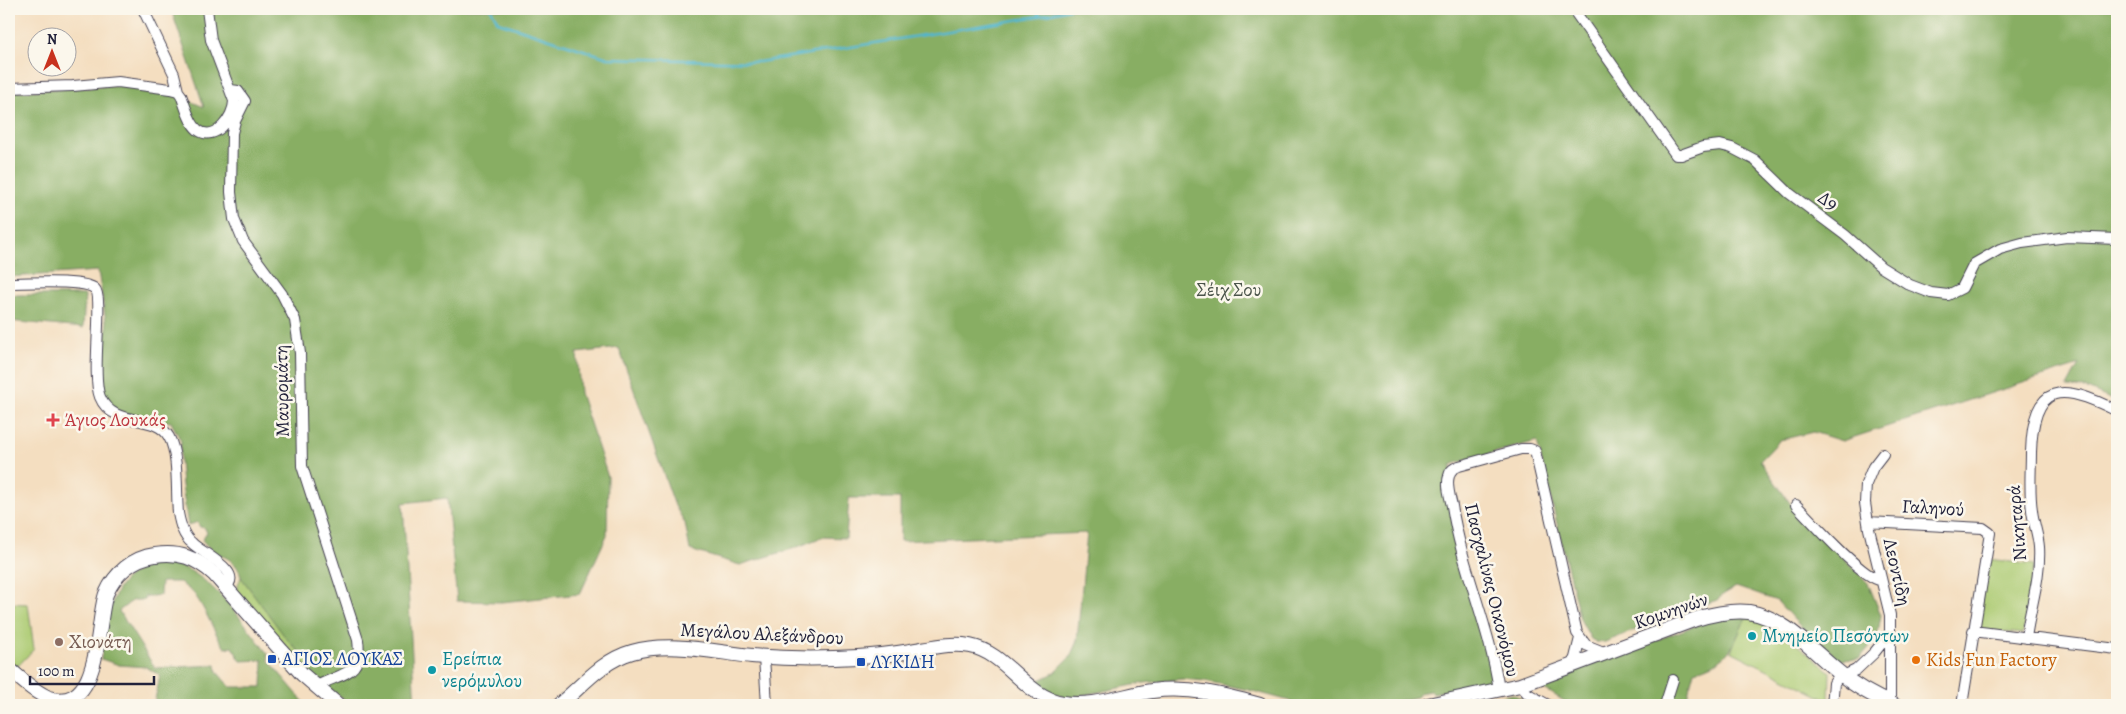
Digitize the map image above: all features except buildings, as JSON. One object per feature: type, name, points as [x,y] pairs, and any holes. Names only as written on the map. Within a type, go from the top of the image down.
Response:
[{"type":"main road","points":[[9,669],[47,697],[59,701],[72,702],[82,692],[90,678],[106,596],[112,584],[123,570],[147,556],[177,554],[202,564],[226,587],[331,703]]},
{"type":"main road","name":"Κομνηνών","points":[[1499,690],[1520,685],[1703,617],[1717,613],[1749,612],[1779,624],[1842,676],[1891,705]]},
{"type":"main road","name":"Μεγάλου Αλεξάνδρου","points":[[559,705],[599,669],[621,656],[637,651],[676,648],[764,657],[870,657],[946,645],[970,646],[990,654],[1041,695],[1064,704],[1130,700],[1154,691],[1200,690],[1260,705]]},
{"type":"main road","points":[[1428,705],[1446,703],[1499,690]]},
{"type":"street","points":[[143,9],[174,74],[178,91],[196,128],[202,132],[209,133],[223,126],[232,111],[234,101],[211,40],[207,9]]},
{"type":"street","name":"Δ9","points":[[1573,9],[1676,155],[1681,156],[1703,147],[1720,145],[1732,148],[1755,160],[1789,193],[1845,235],[1881,267],[1910,285],[1931,293],[1948,295],[1962,288],[1974,264],[2000,249],[2022,243],[2067,237],[2117,239]]},
{"type":"street","points":[[9,88],[73,86],[118,82],[178,91]]},
{"type":"street","name":"Μαυρομάτη","points":[[231,90],[238,91],[245,101],[235,121],[232,133],[231,192],[234,219],[243,241],[282,294],[295,320],[300,353],[302,466],[358,645],[359,659],[355,667],[315,687]]},
{"type":"street","points":[[9,283],[76,283],[89,285],[96,290],[99,308],[95,373],[100,398],[104,405],[118,416],[161,428],[169,437],[174,459],[178,514],[184,535],[228,570],[231,577],[226,587]]},
{"type":"street","name":"Νικηταρά","points":[[2026,638],[2039,562],[2039,547],[2032,510],[2030,473],[2034,416],[2040,405],[2050,395],[2064,393],[2082,395],[2117,411]]},
{"type":"street","name":"Πασχαλίνας Οικονόμου","points":[[1499,690],[1496,670],[1458,538],[1448,485],[1448,477],[1452,469],[1522,449],[1530,448],[1535,451],[1570,606],[1580,638]]},
{"type":"street","name":"Λεοντίδη","points":[[1883,454],[1873,467],[1866,484],[1865,502],[1880,580],[1889,611],[1891,705]]},
{"type":"street","points":[[1796,505],[1858,566],[1873,578],[1880,580]]},
{"type":"street","name":"Γαληνού","points":[[1868,522],[1986,529],[1990,533],[1973,631]]},
{"type":"street","points":[[1962,705],[1973,631],[2117,649]]},
{"type":"street","points":[[1832,705],[1834,683],[1842,676],[1856,670],[1890,633]]},
{"type":"street","points":[[1580,638],[1592,649],[1608,653]]},
{"type":"street","points":[[1571,666],[1580,638]]},
{"type":"street","points":[[764,657],[766,705]]},
{"type":"street","points":[[1665,705],[1673,680]]},
{"type":"street","points":[[1520,685],[1528,694],[1548,705]]},
{"type":"green space","name":"Σέιχ Σου","points":[[171,9],[2117,9],[2117,402],[2085,388],[2067,387],[2079,365],[1842,441],[1813,432],[1780,440],[1760,461],[1790,503],[1868,583],[1881,615],[1877,638],[1859,659],[1840,660],[1800,626],[1777,601],[1736,587],[1717,600],[1605,642],[1598,643],[1591,639],[1580,619],[1537,441],[1451,465],[1455,545],[1489,655],[1491,681],[1434,693],[1430,691],[1419,693],[1417,697],[1378,705],[1305,705],[1249,690],[1205,681],[1182,679],[1144,683],[1068,698],[1050,692],[1036,682],[1054,673],[1070,657],[1077,641],[1087,533],[900,541],[900,498],[849,498],[846,538],[822,537],[795,548],[740,565],[690,550],[685,523],[675,506],[619,348],[577,353],[580,393],[608,477],[607,535],[580,594],[501,602],[457,601],[447,498],[403,503],[415,705],[353,705],[311,674],[308,661],[286,638],[241,577],[235,564],[211,550],[202,540],[207,533],[205,528],[200,527],[197,522],[188,526],[182,485],[181,441],[171,422],[123,415],[110,408],[101,389],[98,368],[107,328],[98,271],[9,277],[9,92],[122,85],[178,96],[204,107]]},
{"type":"green space","points":[[9,295],[85,295],[83,328],[9,321]]},
{"type":"green space","points":[[1989,559],[2034,565],[2023,634],[1976,629]]},
{"type":"green space","points":[[166,563],[181,566],[196,574],[210,585],[248,628],[268,654],[269,661],[303,701],[304,705],[154,705],[160,675],[146,667],[119,665],[101,659],[109,610],[115,596],[122,584],[133,574],[147,566]],"holes":[[[161,582],[180,582],[195,595],[225,648],[232,647],[241,661],[263,660],[262,687],[230,687],[217,672],[216,665],[155,668],[119,611],[133,600],[144,600],[144,597],[160,595]]]},
{"type":"green space","points":[[241,577],[286,638],[308,661],[311,674],[236,590]]},
{"type":"green space","points":[[9,603],[28,604],[34,649],[17,667],[9,661]]},
{"type":"green space","points":[[1746,617],[1769,626],[1780,633],[1830,672],[1829,701],[1731,651]]},
{"type":"green space","points":[[1746,617],[1733,645],[1723,658],[1694,671],[1685,705],[1571,705],[1536,684],[1711,620]]},
{"type":"green space","points":[[1513,694],[1533,705],[1463,705]]},
{"type":"waterway","points":[[491,9],[498,22],[608,58],[759,62],[1039,16],[1039,9]]},
{"type":"waterway","points":[[1039,16],[1069,9]]},
{"type":"place","name":"Άγιος Λουκάς","points":[[53,420]]},
{"type":"place","name":"Μνημείο Πεσόντων","points":[[1752,636]]},
{"type":"place","name":"Χιονάτη","points":[[59,642]]},
{"type":"place","name":"ΑΓΙΟΣ ΛΟΥΚΑΣ","points":[[272,659]]},
{"type":"place","name":"Kids Fun Factory","points":[[1916,660]]},
{"type":"place","name":"ΛΥΚΙΔΗ","points":[[861,662]]},
{"type":"place","name":"Ερείπια νερόμυλου","points":[[432,670]]}]
